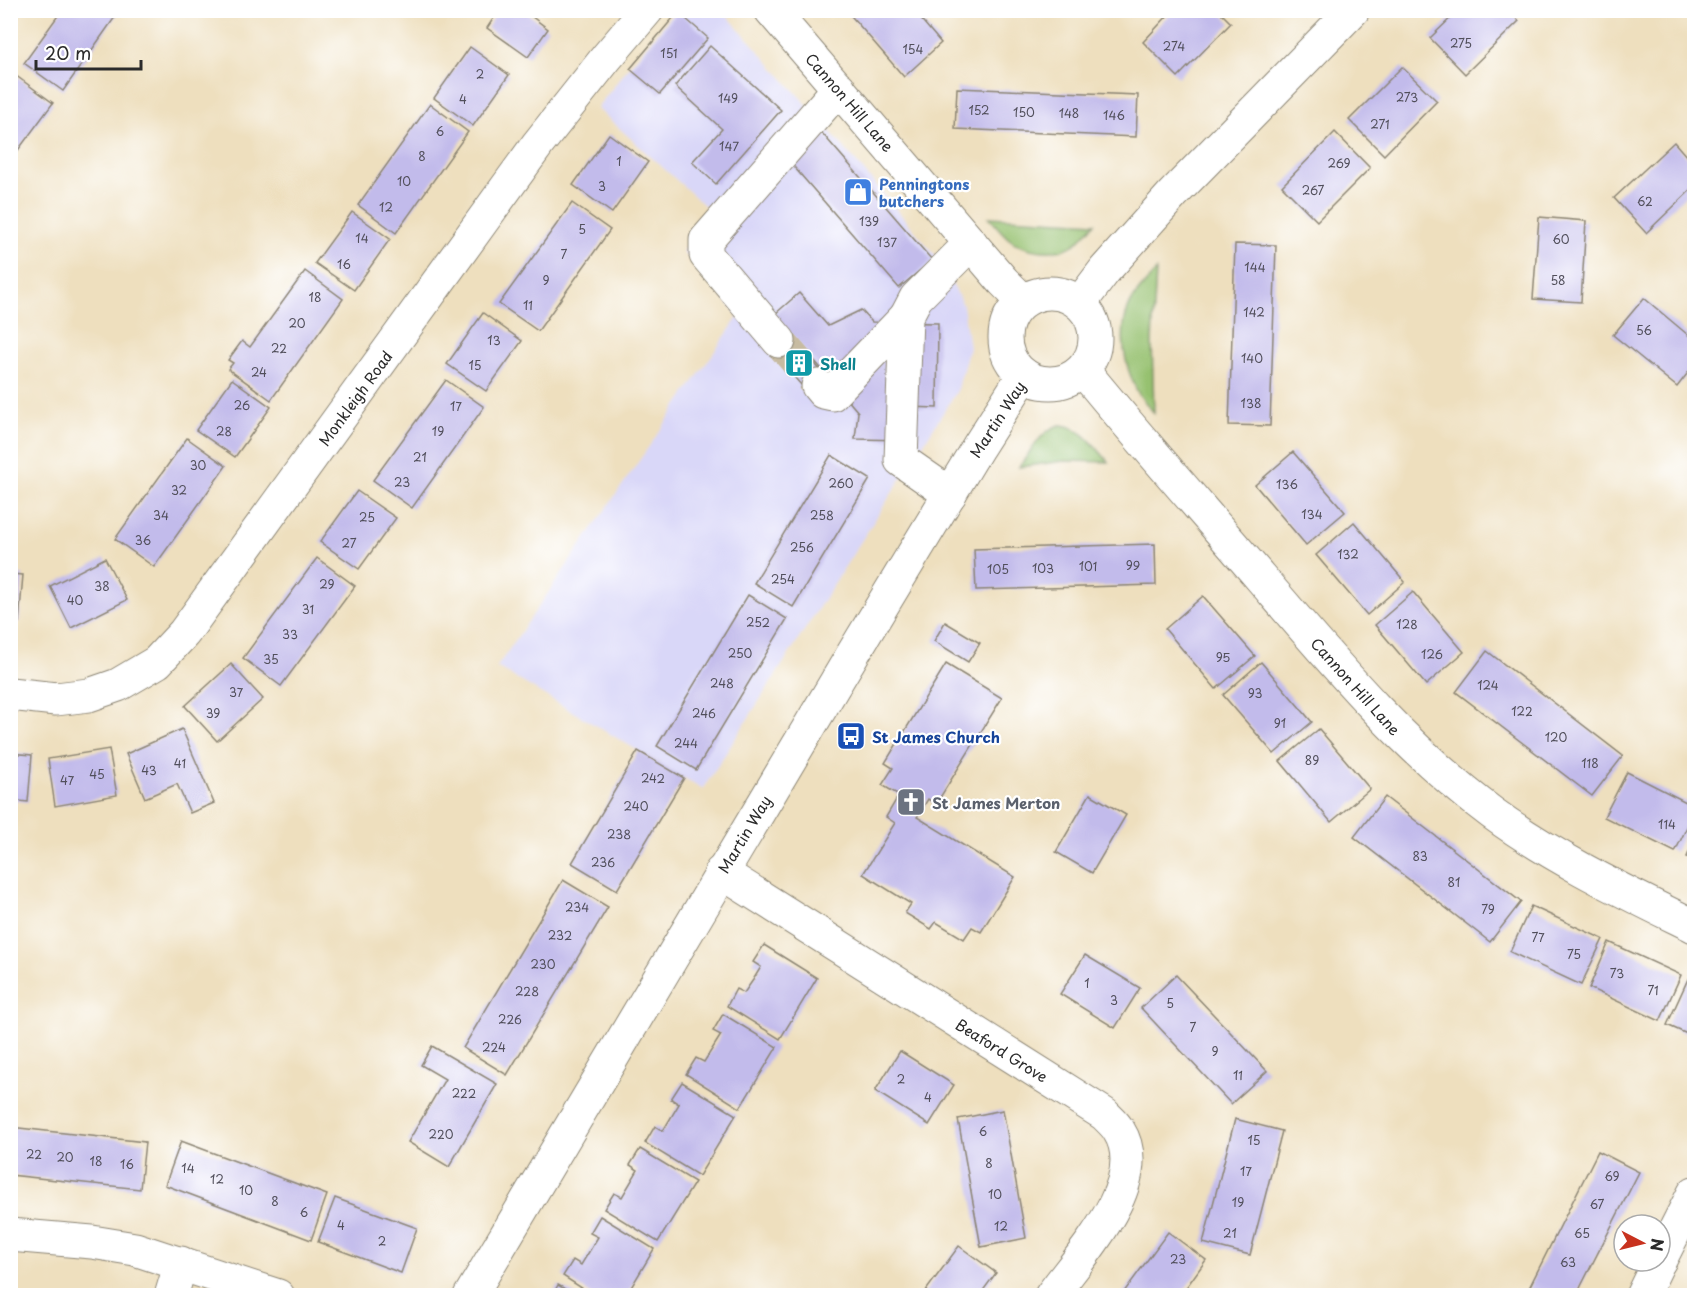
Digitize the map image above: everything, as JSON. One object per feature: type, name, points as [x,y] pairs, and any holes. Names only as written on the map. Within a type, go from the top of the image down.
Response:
[{"type":"street","name":"Monkleigh Road","points":[[10,694],[56,699],[89,695],[118,685],[157,662],[184,633],[538,144],[647,10]]},
{"type":"street","name":"Cannon Hill Lane","points":[[771,10],[1003,281],[1023,301]]},
{"type":"street","points":[[1080,303],[1105,270],[1173,194],[1353,10]]},
{"type":"street","points":[[779,341],[706,255],[706,240],[839,88]]},
{"type":"street","points":[[818,386],[823,392],[832,394],[906,317],[916,298],[971,243]]},
{"type":"street","points":[[1052,292],[1067,295],[1080,303],[1095,328],[1095,344],[1091,358],[1083,370],[1070,379],[1054,383],[1039,382],[1024,375],[1015,367],[1005,344],[1008,320],[1023,301],[1037,294],[1052,292]]},
{"type":"street","points":[[906,317],[901,460],[950,494]]},
{"type":"street","name":"Cannon Hill Lane","points":[[1083,370],[1316,642],[1425,759],[1492,813],[1532,841],[1575,867],[1695,926]]},
{"type":"street","name":"Martin Way","points":[[470,1296],[721,872],[1024,375]]},
{"type":"street","name":"Beaford Grove","points":[[721,872],[1104,1114],[1119,1131],[1127,1151],[1126,1179],[1113,1211],[1051,1296]]},
{"type":"street","points":[[1672,1238],[1695,1193]]},
{"type":"street","points":[[10,1235],[135,1249],[278,1296]]},
{"type":"street","points":[[171,1296],[181,1263]]},
{"type":"street","points":[[1642,1296],[1654,1273]]},
{"type":"shaded area","points":[[676,11],[723,11],[823,123],[941,262],[963,305],[969,348],[957,391],[703,789],[497,667],[739,316],[683,251],[713,213],[597,108]]},
{"type":"green space","points":[[989,217],[1095,223],[1083,237],[1068,248],[1041,251],[1015,243]]},
{"type":"green space","points":[[1156,271],[1152,341],[1154,413],[1133,382],[1126,361],[1123,340],[1125,319],[1130,304]]},
{"type":"green space","points":[[1061,425],[1082,434],[1109,462],[1064,461],[1019,467],[1042,436]]},
{"type":"building","points":[[62,10],[120,10],[63,91],[24,63]]},
{"type":"building","points":[[499,10],[523,10],[548,29],[528,57],[487,28]]},
{"type":"building","points":[[846,10],[913,10],[941,43],[904,77]]},
{"type":"building","points":[[1173,10],[1218,10],[1231,23],[1178,77],[1143,42]]},
{"type":"building","points":[[1459,10],[1508,10],[1519,21],[1465,74],[1430,38]]},
{"type":"building","points":[[678,12],[708,38],[660,94],[630,69]]},
{"type":"building","points":[[710,46],[781,110],[716,184],[692,162],[722,129],[675,86]]},
{"type":"building","points":[[470,47],[509,75],[473,126],[434,98]]},
{"type":"building","points":[[1402,67],[1437,101],[1384,155],[1349,120]]},
{"type":"building","points":[[15,75],[53,103],[10,161],[10,81]]},
{"type":"building","points":[[957,88],[1138,95],[1136,137],[955,129]]},
{"type":"building","points":[[430,104],[468,132],[396,233],[358,205]]},
{"type":"building","points":[[821,132],[932,260],[899,288],[788,160]]},
{"type":"building","points":[[1335,132],[1370,168],[1317,221],[1282,186]]},
{"type":"building","points":[[609,134],[648,162],[612,213],[573,185]]},
{"type":"building","points":[[1674,142],[1694,165],[1694,187],[1646,233],[1614,198]]},
{"type":"building","points":[[572,203],[610,230],[538,331],[499,304]]},
{"type":"building","points":[[352,212],[390,239],[354,290],[315,263]]},
{"type":"building","points":[[1539,217],[1586,221],[1581,302],[1533,299]]},
{"type":"building","points":[[1235,244],[1276,245],[1270,426],[1229,425]]},
{"type":"building","points":[[305,271],[343,299],[271,400],[228,369],[233,363],[228,360],[242,341],[250,347]]},
{"type":"building","points":[[799,293],[828,326],[861,310],[872,322],[938,323],[937,408],[909,407],[907,440],[855,439],[858,412],[775,314]]},
{"type":"building","points":[[1644,298],[1694,340],[1694,365],[1677,387],[1613,335]]},
{"type":"building","points":[[483,313],[522,341],[486,391],[447,364]]},
{"type":"building","name":"Shell","points":[[789,333],[827,378],[808,393],[770,349]]},
{"type":"building","points":[[232,379],[271,407],[235,457],[196,430]]},
{"type":"building","points":[[446,380],[484,407],[412,508],[373,480]]},
{"type":"building","points":[[187,438],[226,466],[154,567],[115,539]]},
{"type":"building","points":[[1293,452],[1345,512],[1306,545],[1255,485]]},
{"type":"building","points":[[831,455],[870,479],[793,607],[754,583]]},
{"type":"building","points":[[357,491],[396,518],[359,569],[320,542]]},
{"type":"building","points":[[1354,522],[1405,582],[1367,615],[1316,555]]},
{"type":"building","points":[[1155,544],[1156,585],[976,590],[974,549]]},
{"type":"building","points":[[105,558],[127,600],[71,628],[50,586]]},
{"type":"building","points":[[317,558],[355,586],[281,686],[243,658]]},
{"type":"building","points":[[10,574],[23,575],[19,622],[10,621]]},
{"type":"building","points":[[1413,592],[1464,652],[1426,685],[1375,625]]},
{"type":"building","points":[[748,595],[787,619],[696,770],[657,746]]},
{"type":"building","points":[[1203,596],[1255,656],[1216,689],[1165,629]]},
{"type":"building","points":[[945,622],[980,643],[968,662],[934,641]]},
{"type":"building","points":[[1487,651],[1623,756],[1592,796],[1456,692]]},
{"type":"building","points":[[1261,662],[1312,722],[1274,754],[1223,695]]},
{"type":"building","points":[[231,664],[263,699],[217,741],[185,706]]},
{"type":"building","name":"St James Merton","points":[[946,664],[1002,698],[936,804],[928,799],[917,817],[1015,877],[981,932],[972,927],[964,939],[936,922],[931,929],[905,913],[911,904],[863,874],[895,823],[886,817],[899,795],[882,785],[893,768],[885,763]]},
{"type":"building","points":[[182,729],[214,803],[190,813],[177,784],[145,798],[126,754]]},
{"type":"building","points":[[1319,729],[1370,789],[1331,822],[1280,761]]},
{"type":"building","points":[[109,749],[117,795],[55,806],[48,759]]},
{"type":"building","points":[[638,751],[684,778],[617,890],[572,863]]},
{"type":"building","points":[[10,753],[32,755],[28,802],[10,800]]},
{"type":"building","points":[[1627,772],[1694,806],[1694,812],[1675,852],[1604,817]]},
{"type":"building","points":[[1090,794],[1126,815],[1092,873],[1056,852]]},
{"type":"building","points":[[1385,797],[1521,902],[1490,942],[1354,837]]},
{"type":"building","points":[[1694,841],[1694,861],[1687,857]]},
{"type":"building","points":[[563,880],[608,907],[507,1075],[463,1048]]},
{"type":"building","points":[[1531,906],[1603,939],[1581,985],[1510,952]]},
{"type":"building","points":[[1609,942],[1681,975],[1660,1021],[1589,988]]},
{"type":"building","points":[[764,945],[817,978],[780,1039],[727,1006],[736,989],[744,993],[761,967],[753,962]]},
{"type":"building","points":[[1085,955],[1140,988],[1115,1028],[1060,994]]},
{"type":"building","points":[[1176,975],[1267,1071],[1231,1104],[1141,1008]]},
{"type":"building","points":[[1688,979],[1694,981],[1694,1037],[1667,1025]]},
{"type":"building","points":[[723,1014],[777,1047],[740,1108],[686,1074],[696,1058],[704,1062],[721,1035],[713,1031]]},
{"type":"building","points":[[432,1046],[497,1084],[449,1167],[408,1142],[445,1079],[421,1065]]},
{"type":"building","points":[[900,1051],[954,1085],[929,1125],[875,1091]]},
{"type":"building","points":[[682,1082],[736,1115],[699,1176],[645,1143],[655,1126],[663,1131],[679,1104],[671,1099]]},
{"type":"building","points":[[1003,1110],[1026,1238],[981,1247],[958,1119]]},
{"type":"building","points":[[1235,1119],[1282,1131],[1250,1255],[1203,1243]]},
{"type":"building","points":[[10,1127],[145,1142],[140,1189],[10,1175]]},
{"type":"building","points":[[181,1141],[327,1195],[311,1240],[165,1185]]},
{"type":"building","points":[[640,1149],[695,1182],[658,1242],[604,1209],[614,1193],[622,1197],[638,1170],[630,1165]]},
{"type":"building","points":[[1598,1151],[1639,1172],[1618,1213],[1612,1213],[1612,1225],[1577,1296],[1525,1296]]},
{"type":"building","points":[[335,1198],[417,1228],[401,1273],[318,1242]]},
{"type":"building","points":[[600,1216],[654,1249],[626,1296],[594,1296],[563,1276],[573,1260],[581,1265],[598,1237],[590,1233]]},
{"type":"building","points":[[1168,1232],[1206,1260],[1180,1296],[1121,1296]]},
{"type":"building","points":[[959,1246],[996,1273],[979,1296],[922,1296]]},
{"type":"building","points":[[558,1285],[577,1296],[552,1296]]},
{"type":"tunnel","points":[[779,341],[818,386]]},
{"type":"place","name":"Penningtons butchers","points":[[858,192]]},
{"type":"place","name":"Shell","points":[[799,363]]},
{"type":"place","name":"St James Church","points":[[851,736]]},
{"type":"place","name":"St James Merton","points":[[911,802]]}]
